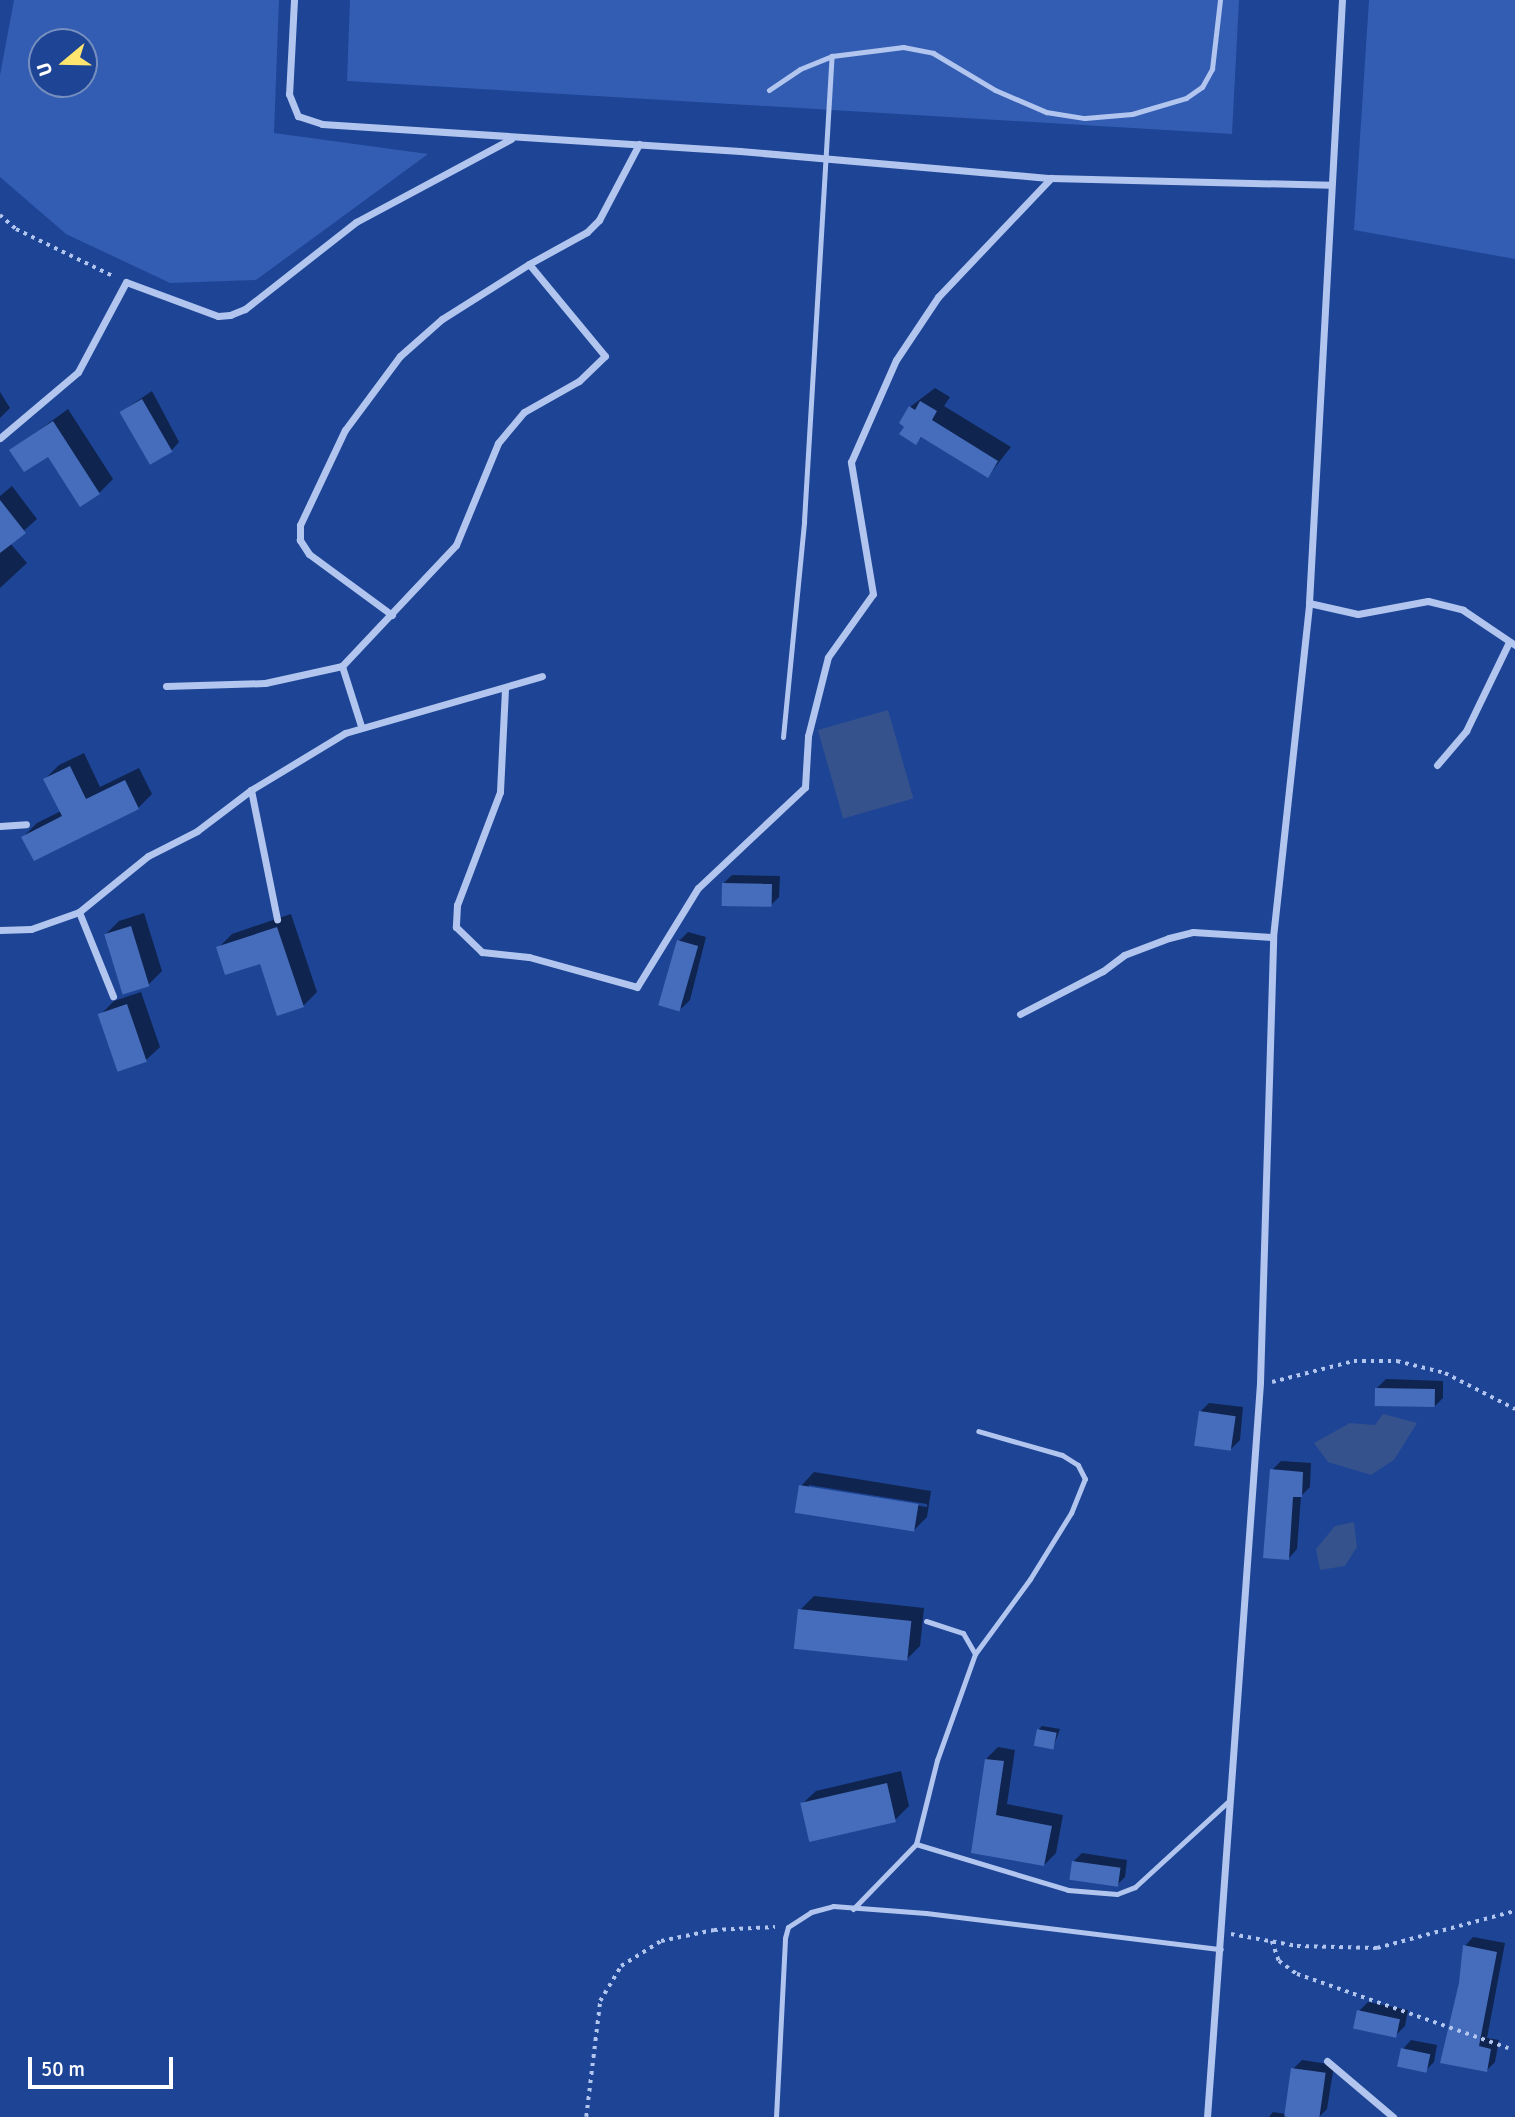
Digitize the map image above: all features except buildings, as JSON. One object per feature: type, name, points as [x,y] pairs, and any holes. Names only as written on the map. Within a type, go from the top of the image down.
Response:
[{"type":"street","points":[[294,0],[289,94],[298,116],[322,124],[639,144],[1051,178],[1330,185]]},
{"type":"street","points":[[1207,2117],[1260,1383],[1273,937],[1308,603],[1342,0]]},
{"type":"street","points":[[0,438],[78,372],[127,282],[218,316],[230,315],[245,309],[332,237],[511,138]]},
{"type":"street","points":[[392,615],[309,554],[300,540],[300,525],[345,430],[400,356],[442,319],[529,264],[587,232],[599,220],[639,144]]},
{"type":"street","points":[[505,689],[500,792],[457,905],[456,927],[482,952],[529,957],[637,987],[698,888],[806,787],[808,736],[828,657],[873,594],[850,462],[896,360],[938,297],[1051,178]]},
{"type":"street","points":[[166,686],[265,683],[342,666],[456,545],[498,443],[524,412],[579,382],[605,356],[529,264]]},
{"type":"street","points":[[1308,603],[1358,614],[1428,601],[1463,610],[1512,643],[1465,731],[1437,765]]},
{"type":"street","points":[[342,666],[349,700],[361,726]]},
{"type":"street","points":[[0,930],[31,929],[79,912],[148,856],[197,831],[251,790],[361,726],[505,689],[542,676]]},
{"type":"street","points":[[251,790],[276,919]]},
{"type":"street","points":[[0,826],[26,824]]},
{"type":"street","points":[[79,912],[113,996]]},
{"type":"street","points":[[1020,1014],[1103,971],[1124,955],[1169,938],[1193,932],[1273,937]]},
{"type":"street","points":[[1327,2061],[1393,2117]]},
{"type":"lane","points":[[769,90],[800,69],[832,56],[903,47],[933,53],[995,90],[1046,112],[1085,118],[1132,114],[1186,99],[1202,87],[1212,69],[1220,0]]},
{"type":"lane","points":[[783,737],[804,521],[832,56]]},
{"type":"lane","points":[[853,1909],[916,1844],[937,1760],[975,1654],[1030,1579],[1071,1513],[1084,1479],[1078,1465],[1062,1455],[978,1431]]},
{"type":"lane","points":[[926,1621],[963,1633],[975,1654]]},
{"type":"lane","points":[[916,1844],[1068,1890],[1117,1894],[1135,1887],[1231,1798]]},
{"type":"lane","points":[[776,2117],[777,2046],[788,1927],[825,1907],[926,1913],[1221,1949]]},
{"type":"path","points":[[0,215],[16,229],[127,282]]},
{"type":"path","points":[[1260,1383],[1354,1361],[1396,1361],[1445,1373],[1515,1409]]},
{"type":"path","points":[[1222,1933],[1272,1941],[1377,1948],[1515,1911]]},
{"type":"path","points":[[586,2117],[600,2001],[621,1966],[661,1941],[714,1930],[788,1927]]},
{"type":"path","points":[[1272,1941],[1279,1961],[1297,1974],[1508,2048]]},
{"type":"shaded area","points":[[14,0],[279,0],[274,133],[428,154],[256,280],[170,283],[66,234],[0,177],[0,75]]},
{"type":"shaded area","points":[[350,0],[1239,0],[1232,134],[347,81]]},
{"type":"shaded area","points":[[1369,0],[1515,0],[1515,259],[1354,230]]},
{"type":"shaded area","points":[[888,710],[913,798],[843,819],[818,730]]},
{"type":"shaded area","points":[[1383,1414],[1417,1423],[1394,1460],[1371,1475],[1328,1462],[1314,1443],[1350,1423],[1375,1425]]},
{"type":"shaded area","points":[[1354,1522],[1357,1547],[1345,1566],[1320,1570],[1316,1549],[1335,1526]]}]
